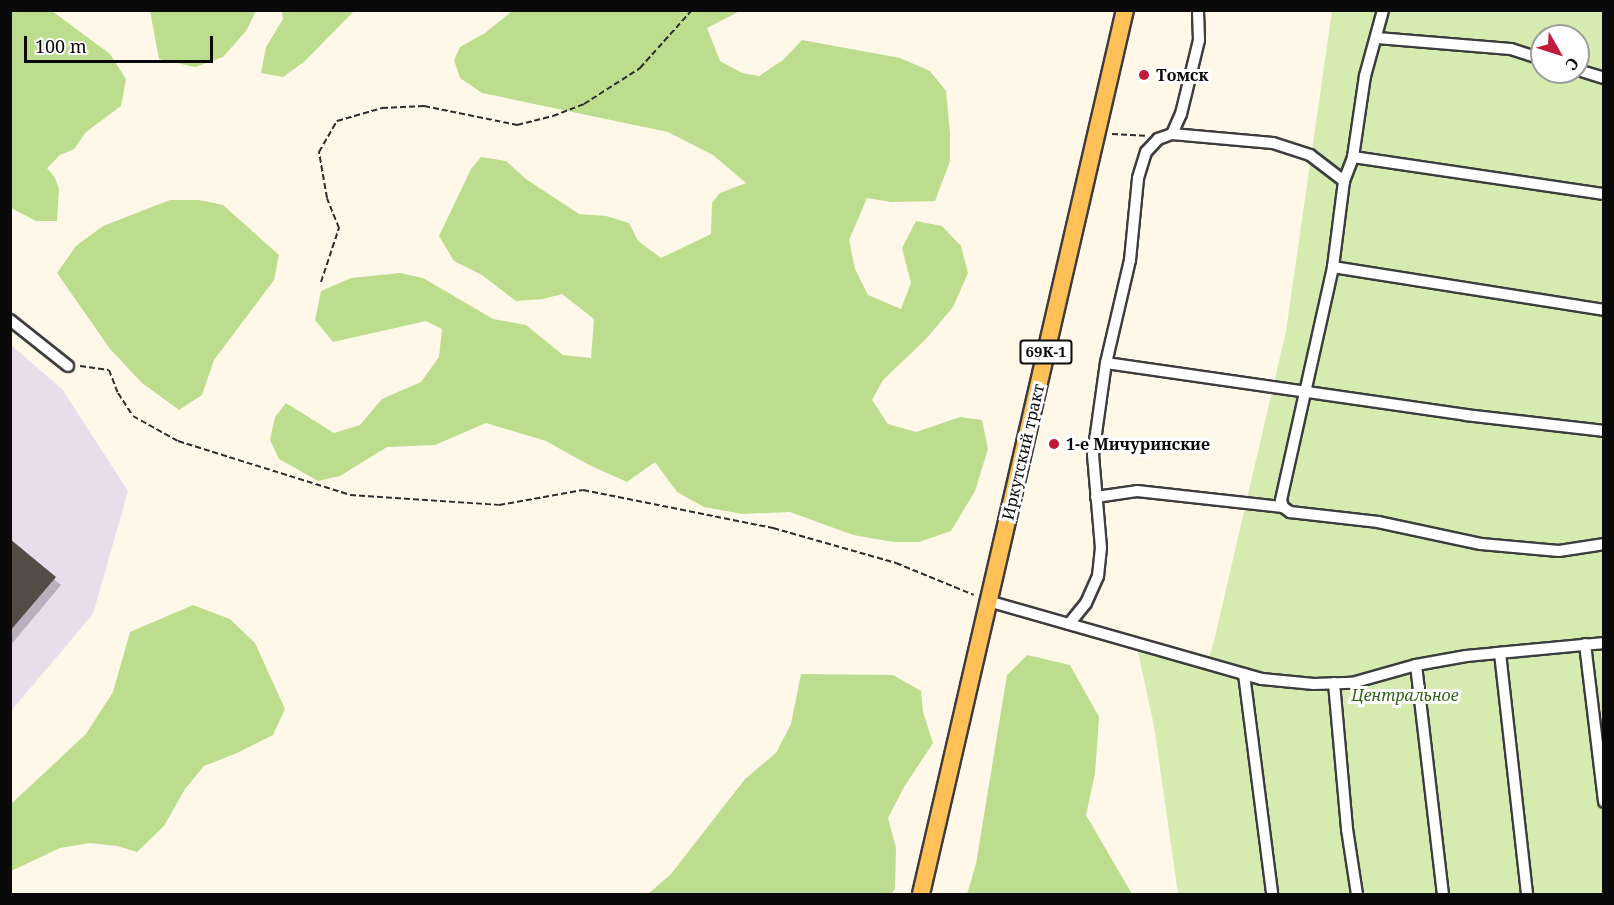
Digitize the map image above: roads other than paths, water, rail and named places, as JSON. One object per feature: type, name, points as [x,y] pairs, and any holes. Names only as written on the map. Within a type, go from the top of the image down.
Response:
[{"type":"main road","name":"Иркутский тракт","points":[[921,894],[1125,10]]},
{"type":"street","points":[[1172,134],[1182,114],[1199,40],[1198,10]]},
{"type":"street","points":[[1282,507],[1281,500],[1333,267],[1344,181],[1353,156],[1365,76],[1383,10]]},
{"type":"street","points":[[1377,38],[1510,49],[1530,55]]},
{"type":"street","points":[[1069,624],[1086,603],[1098,576],[1101,549],[1093,455],[1106,363],[1130,260],[1138,178],[1146,152],[1158,139],[1172,134],[1273,143],[1310,155],[1344,181]]},
{"type":"street","points":[[1353,156],[1604,194]]},
{"type":"street","points":[[1333,267],[1604,310]]},
{"type":"street","points":[[10,320],[68,366]]},
{"type":"street","points":[[1106,363],[1466,415],[1604,431]]},
{"type":"street","points":[[1096,497],[1137,491],[1282,507],[1290,512],[1378,522],[1481,544],[1559,551],[1604,544]]},
{"type":"street","points":[[988,601],[1262,679],[1334,684],[1378,678],[1416,665],[1500,653],[1604,643]]},
{"type":"street","points":[[1585,644],[1604,802]]},
{"type":"street","points":[[1500,653],[1527,894]]},
{"type":"street","points":[[1416,665],[1443,894]]},
{"type":"street","points":[[1244,674],[1272,894]]},
{"type":"street","points":[[1334,684],[1347,829],[1357,894]]},
{"type":"place","name":"Томск","points":[[1144,75]]},
{"type":"place","name":"1-е Мичуринские","points":[[1054,444]]},
{"type":"park label","name":"Центральное","points":[[1405,695]]}]
